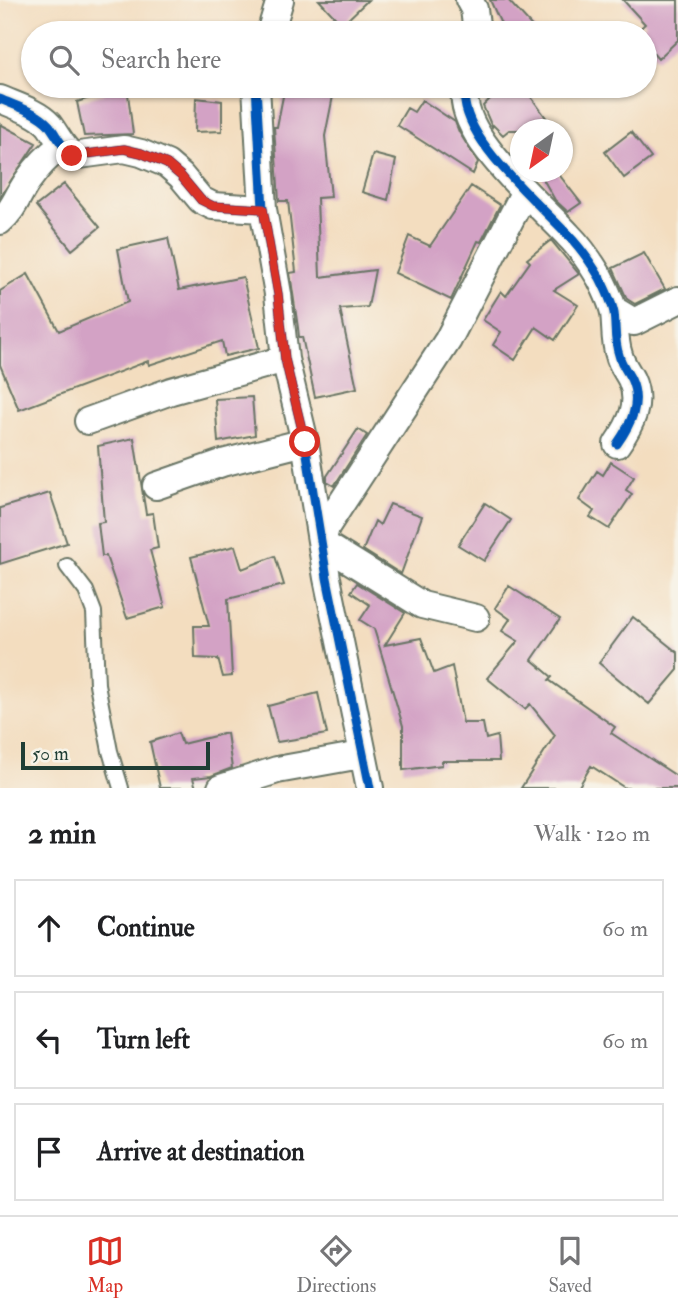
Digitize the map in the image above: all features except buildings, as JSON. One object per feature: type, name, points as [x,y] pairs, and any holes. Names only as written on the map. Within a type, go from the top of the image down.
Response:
[{"type":"street","points":[[274,21],[280,0]]},
{"type":"street","points":[[469,0],[474,9],[476,21]]},
{"type":"street","points":[[257,98],[263,209],[278,294],[285,359],[305,442],[327,578],[361,755],[370,788]]},
{"type":"street","points":[[464,98],[465,110],[483,143],[524,193],[587,257],[614,310],[616,345],[635,394],[635,411],[617,443]]},
{"type":"street","points":[[0,99],[36,115],[48,124],[61,146],[72,156],[124,149],[141,153],[167,164],[201,200],[213,206],[263,209]]},
{"type":"street","points":[[0,221],[13,210],[28,181],[48,156],[61,146]]},
{"type":"street","points":[[322,543],[326,527],[448,340],[524,193]]},
{"type":"street","points":[[614,310],[634,322],[678,300]]},
{"type":"street","points":[[88,422],[171,391],[285,359]]},
{"type":"street","points":[[156,485],[222,463],[305,442]]},
{"type":"street","points":[[322,543],[422,605],[476,618]]},
{"type":"street","points":[[221,788],[277,769],[361,755]]},
{"type":"lane","points":[[68,566],[86,590],[94,612],[97,684],[110,751],[121,788]]},
{"type":"cycle path","points":[[257,98],[263,209],[278,294],[285,359],[305,442],[327,578],[370,788]]},
{"type":"cycle path","points":[[465,98],[472,124],[485,145],[501,166],[577,245],[597,272],[608,295],[614,313],[617,350],[631,379],[635,396],[633,413],[617,444]]},
{"type":"cycle path","points":[[0,99],[39,116],[72,156],[124,149],[141,153],[167,164],[201,200],[213,206],[263,209]]},
{"type":"route","points":[[72,156],[124,149],[141,153],[167,164],[201,200],[213,206],[263,209],[278,294],[285,359],[305,442]]}]
